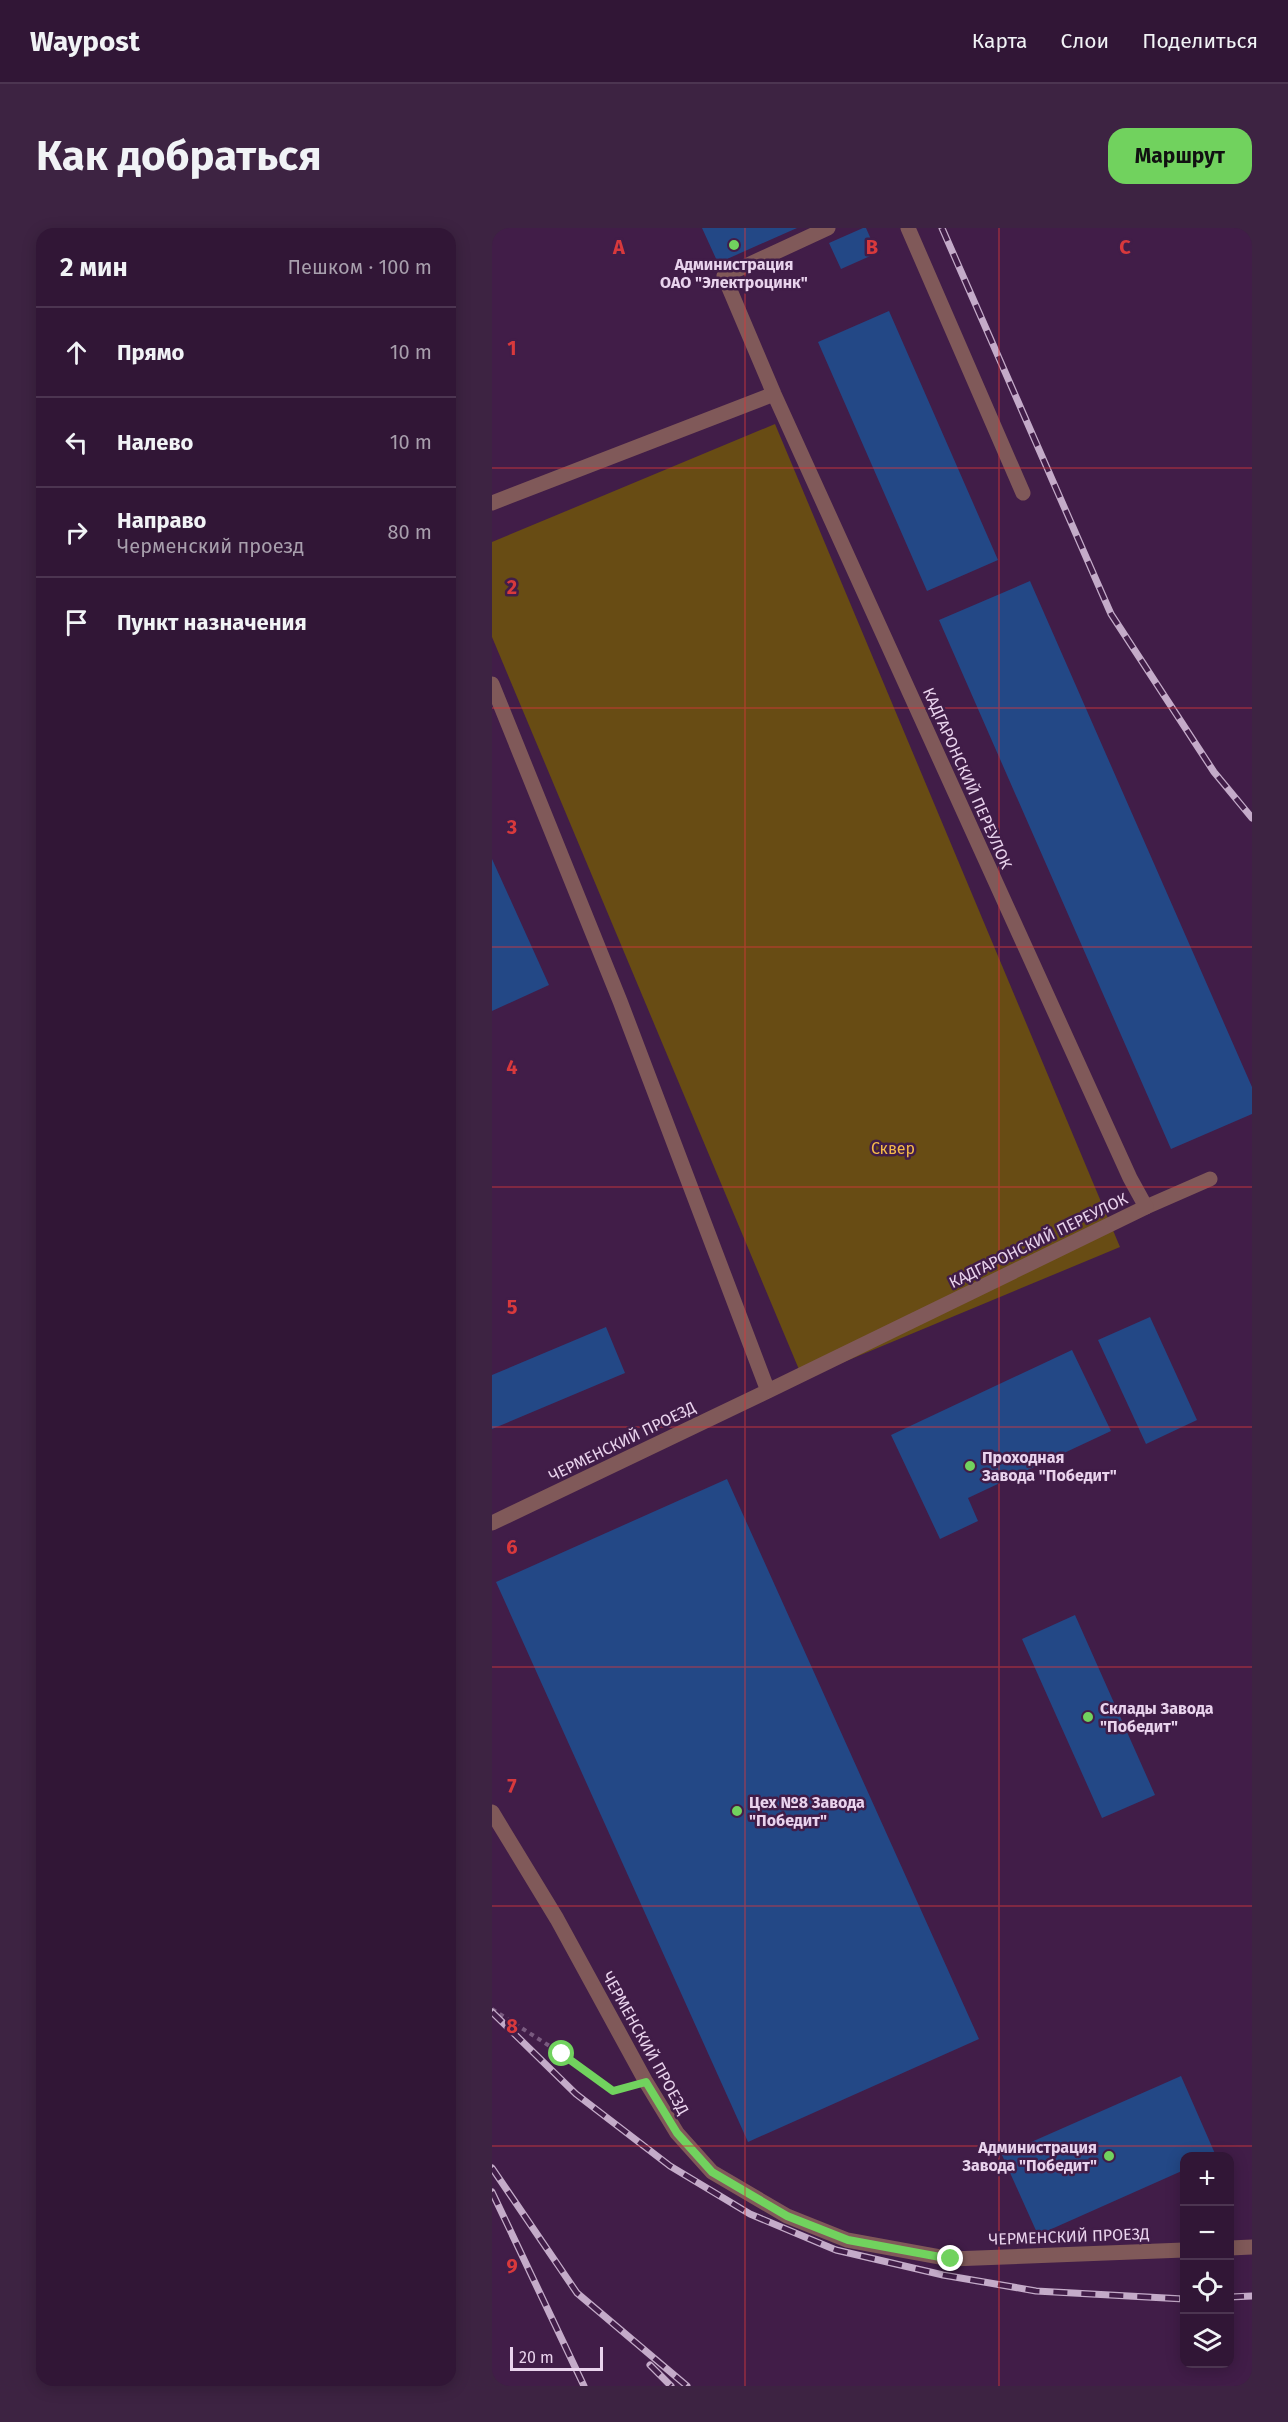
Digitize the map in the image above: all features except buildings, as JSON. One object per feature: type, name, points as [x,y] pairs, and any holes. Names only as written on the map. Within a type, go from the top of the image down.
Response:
[{"type":"street","name":"КАДГАРОНСКИЙ ПЕРЕУЛОК","points":[[768,1391],[1146,1207],[1125,1168],[774,393],[724,276],[828,228]]},
{"type":"street","points":[[908,228],[1023,493]]},
{"type":"street","points":[[492,503],[774,393]]},
{"type":"street","points":[[492,684],[620,1001],[768,1391]]},
{"type":"street","points":[[1146,1207],[1210,1179]]},
{"type":"street","name":"ЧЕРМЕНСКИЙ ПРОЕЗД","points":[[492,1524],[768,1391]]},
{"type":"street","name":"ЧЕРМЕНСКИЙ ПРОЕЗД","points":[[492,1812],[557,1919],[646,2082],[677,2133],[712,2172],[787,2216],[848,2240],[951,2259],[1180,2250]]},
{"type":"street","points":[[1234,2248],[1252,2247]]},
{"type":"path","points":[[492,2009],[562,2054],[613,2091],[646,2082]]},
{"type":"green space","name":"Сквер","points":[[775,424],[1120,1247],[803,1379],[492,637],[492,542]]},
{"type":"railway","points":[[942,228],[1111,614],[1214,772],[1252,818]]},
{"type":"railway","points":[[492,2012],[576,2094],[670,2166],[750,2214],[836,2250],[943,2275],[1036,2291],[1180,2299]]},
{"type":"railway","points":[[492,2168],[577,2293],[687,2386]]},
{"type":"railway","points":[[492,2192],[584,2386]]},
{"type":"railway","points":[[1234,2297],[1252,2296]]},
{"type":"railway","points":[[650,2365],[671,2386]]},
{"type":"place","name":"Администрация ОАО \"Электроцинк\"","points":[[734,245]]},
{"type":"place","name":"Проходная Завода \"Победит\"","points":[[970,1466]]},
{"type":"place","name":"Склады Завода \"Победит\"","points":[[1088,1717]]},
{"type":"place","name":"Цех №8 Завода \"Победит\"","points":[[737,1811]]},
{"type":"place","name":"Администрация Завода \"Победит\"","points":[[1109,2156]]},
{"type":"route","points":[[562,2054],[613,2091],[646,2082],[677,2133],[712,2172],[787,2216],[848,2240],[951,2259]]}]
